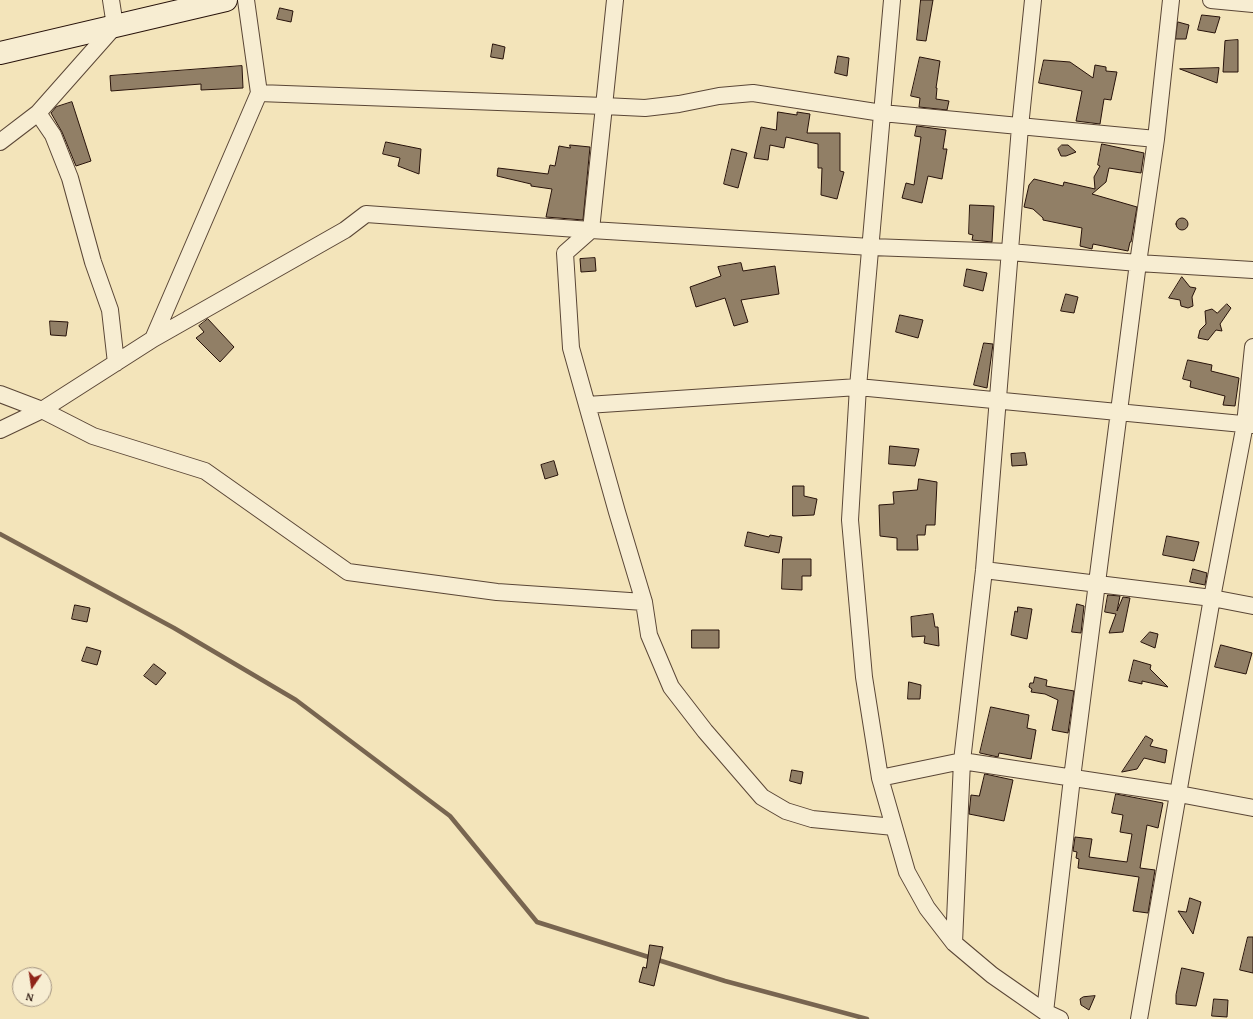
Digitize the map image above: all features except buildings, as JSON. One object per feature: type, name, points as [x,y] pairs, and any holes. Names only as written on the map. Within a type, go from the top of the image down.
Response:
[{"type":"main road","points":[[0,53],[226,0]]},
{"type":"street","points":[[0,142],[38,113],[115,26],[111,0]]},
{"type":"street","points":[[152,339],[259,93],[246,0]]},
{"type":"street","points":[[615,0],[591,230],[565,253],[571,348],[644,602],[649,635],[671,687],[705,731],[762,797],[786,811],[812,819],[894,827]]},
{"type":"street","points":[[892,0],[858,387],[850,520],[864,677],[880,778],[907,872],[927,908],[954,943],[992,975],[1045,1012],[1060,1019]]},
{"type":"street","points":[[954,943],[962,761],[984,570],[1020,127],[1033,0]]},
{"type":"street","points":[[1045,1012],[1072,778],[1138,263],[1156,139],[1171,0]]},
{"type":"street","points":[[1211,0],[1253,4]]},
{"type":"street","points":[[259,93],[645,108],[679,104],[719,96],[753,93],[882,113],[1156,139]]},
{"type":"street","points":[[38,113],[53,135],[70,178],[93,262],[110,310],[116,363]]},
{"type":"street","points":[[0,430],[42,410],[152,339],[345,230],[366,214],[591,230],[871,247],[1010,252],[1138,263],[1253,270]]},
{"type":"street","points":[[1139,1019],[1212,598],[1249,425],[1253,347]]},
{"type":"street","points":[[587,405],[858,387],[1249,425]]},
{"type":"street","points":[[0,394],[42,410],[93,436],[205,471],[348,572],[496,592],[644,602]]},
{"type":"street","points":[[984,570],[1212,598],[1253,606]]},
{"type":"street","points":[[880,778],[962,761],[1179,794],[1253,808]]},
{"type":"waterway","points":[[0,534],[174,628],[296,700],[450,816],[537,922],[725,981],[867,1019]]}]
